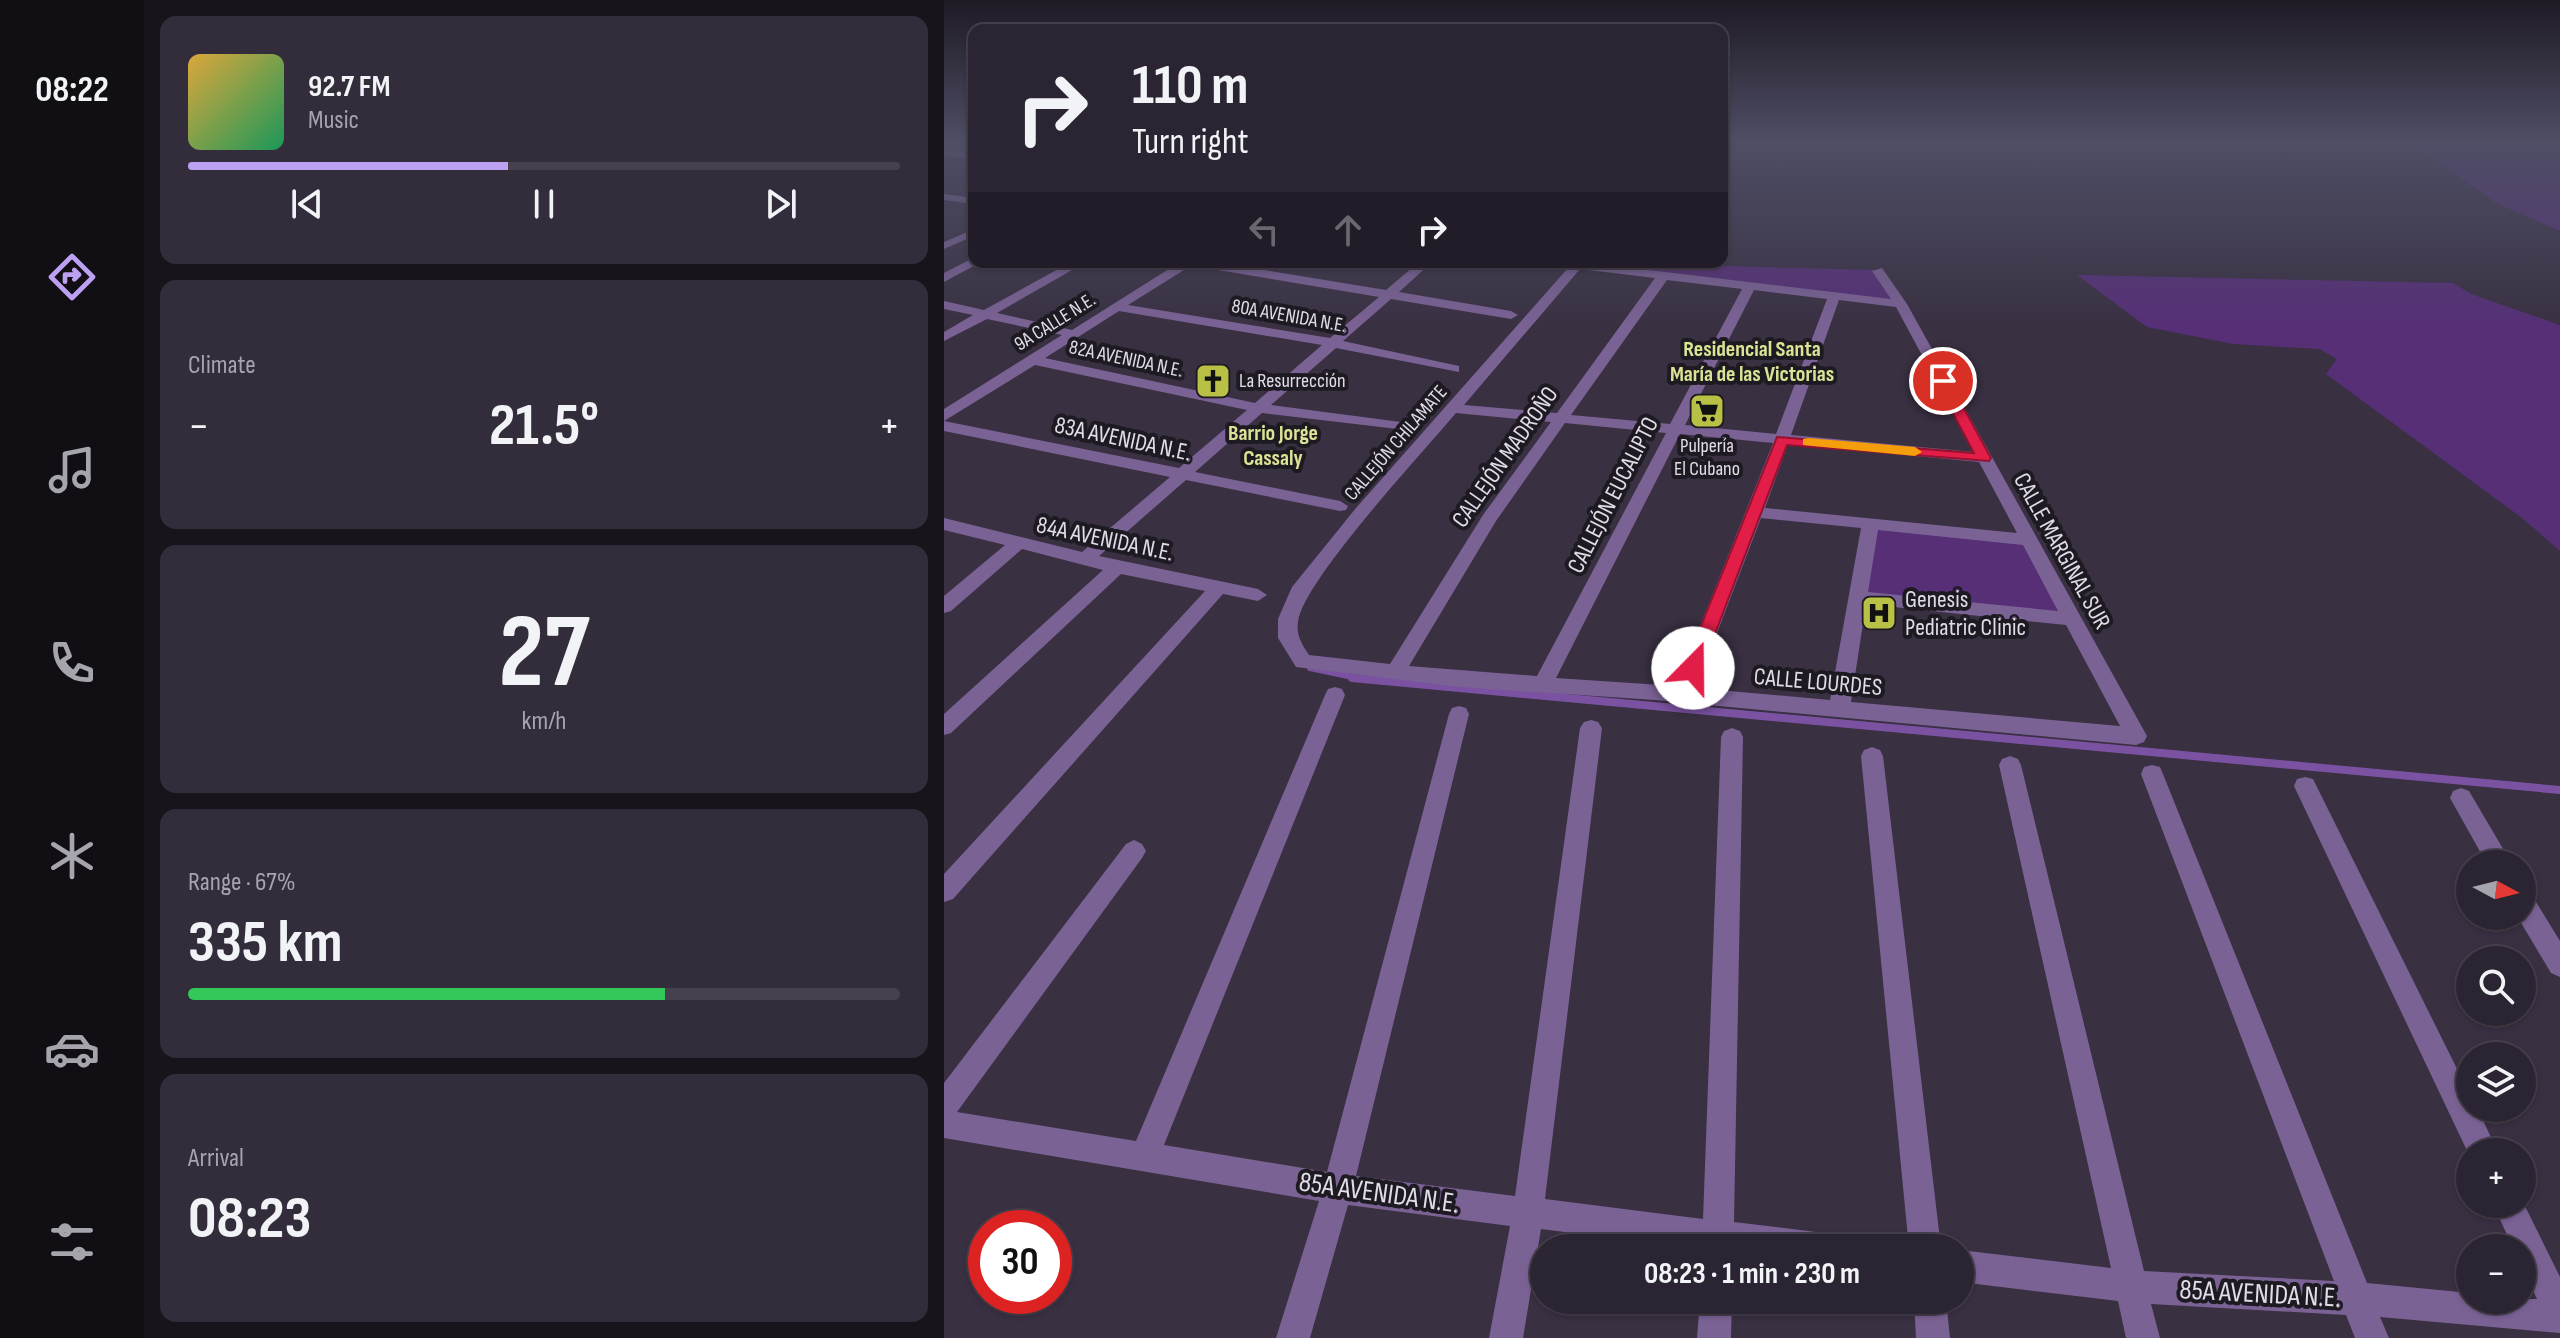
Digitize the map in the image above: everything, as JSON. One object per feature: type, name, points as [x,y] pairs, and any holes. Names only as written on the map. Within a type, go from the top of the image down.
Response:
[{"type":"street","points":[[944,246],[968,235]]},
{"type":"street","points":[[944,278],[968,266]]},
{"type":"street","points":[[944,337],[1069,268]]},
{"type":"street","name":"9A CALLE N.E.","points":[[944,416],[1178,268]]},
{"type":"street","name":"80A AVENIDA N.E.","points":[[1228,268],[1511,315]]},
{"type":"street","points":[[1085,559],[1419,268]]},
{"type":"street","name":"CALLEJÓN CHILAMATE","points":[[1303,662],[1288,638],[1288,619],[1299,592],[1362,512],[1574,268]]},
{"type":"street","points":[[1593,268],[1901,304]]},
{"type":"street","name":"CALLE MARGINAL SUR","points":[[1878,271],[1901,304],[2136,736]]},
{"type":"street","name":"CALLEJÓN MADROÑO","points":[[1395,672],[1489,519],[1663,276]]},
{"type":"street","name":"CALLEJÓN EUCALIPTO","points":[[1543,684],[1749,287]]},
{"type":"street","points":[[1683,694],[1755,512],[1834,297]]},
{"type":"street","points":[[944,305],[1074,334]]},
{"type":"street","name":"80A AVENIDA N.E.","points":[[1116,307],[1333,343],[1454,369]]},
{"type":"street","name":"82A AVENIDA N.E.","points":[[1033,360],[1259,408],[1401,427]]},
{"type":"street","points":[[1453,408],[1984,458]]},
{"type":"street","name":"83A AVENIDA N.E.","points":[[944,426],[1340,506]]},
{"type":"street","points":[[1755,512],[2029,540]]},
{"type":"street","name":"84A AVENIDA N.E.","points":[[944,524],[1117,567],[1258,595]]},
{"type":"street","points":[[1839,710],[1870,526]]},
{"type":"street","points":[[944,606],[1017,544]]},
{"type":"street","points":[[944,727],[1117,567]]},
{"type":"street","points":[[944,891],[1218,588]]},
{"type":"street","points":[[1857,597],[2073,619]]},
{"type":"street","name":"CALLE LOURDES","points":[[1303,662],[2136,736]]},
{"type":"street","points":[[1144,1158],[1335,695]]},
{"type":"street","points":[[1293,1338],[1338,1189],[1459,714]]},
{"type":"street","points":[[1506,1338],[1528,1213],[1591,728]]},
{"type":"street","points":[[1719,1234],[1732,737]]},
{"type":"street","points":[[1872,756],[1923,1234]]},
{"type":"street","points":[[2010,765],[2143,1338]]},
{"type":"street","points":[[2152,774],[2372,1338]]},
{"type":"street","points":[[2305,786],[2476,1138]]},
{"type":"street","points":[[2461,798],[2492,850]]},
{"type":"street","points":[[944,1106],[1134,851]]},
{"type":"street","points":[[2536,925],[2560,964]]},
{"type":"street","name":"85A AVENIDA N.E.","points":[[944,1124],[1338,1189],[1666,1234]]},
{"type":"street","points":[[2515,1218],[2560,1314]]},
{"type":"street","name":"85A AVENIDA N.E.","points":[[1974,1268],[2133,1287],[2560,1314]]},
{"type":"street","points":[[1714,1338],[1715,1314]]},
{"type":"street","points":[[1931,1314],[1933,1338]]},
{"type":"shaded area","points":[[2499,204],[2560,204],[2560,231]]},
{"type":"shaded area","points":[[1728,266],[1874,270],[1896,303],[1619,268]]},
{"type":"shaded area","points":[[2077,275],[2453,283],[2471,294],[2560,325],[2560,551],[2522,518],[2326,374],[2337,359],[2319,349],[2233,344],[2147,327]]},
{"type":"shaded area","points":[[1870,526],[2026,539],[2071,616],[1857,597]]},
{"type":"waterway","points":[[1310,668],[1362,679]]},
{"type":"waterway","points":[[1352,678],[1362,679]]},
{"type":"waterway","points":[[1362,679],[2560,790]]},
{"type":"waterway","points":[[1362,679],[1367,680]]},
{"type":"slow traffic","points":[[1808,442],[1915,452]]},
{"type":"place","name":"La Resurrección","points":[[1213,381]]},
{"type":"place","name":"Pulpería El Cubano","points":[[1707,411]]},
{"type":"place","name":"Genesis Pediatric Clinic","points":[[1879,613]]},
{"type":"district","name":"Residencial Santa María de las Victorias","points":[[1752,362]]},
{"type":"district","name":"Barrio Jorge Cassaly","points":[[1273,446]]},
{"type":"route","points":[[1693,668],[1782,440],[1984,458],[1943,381]]}]
